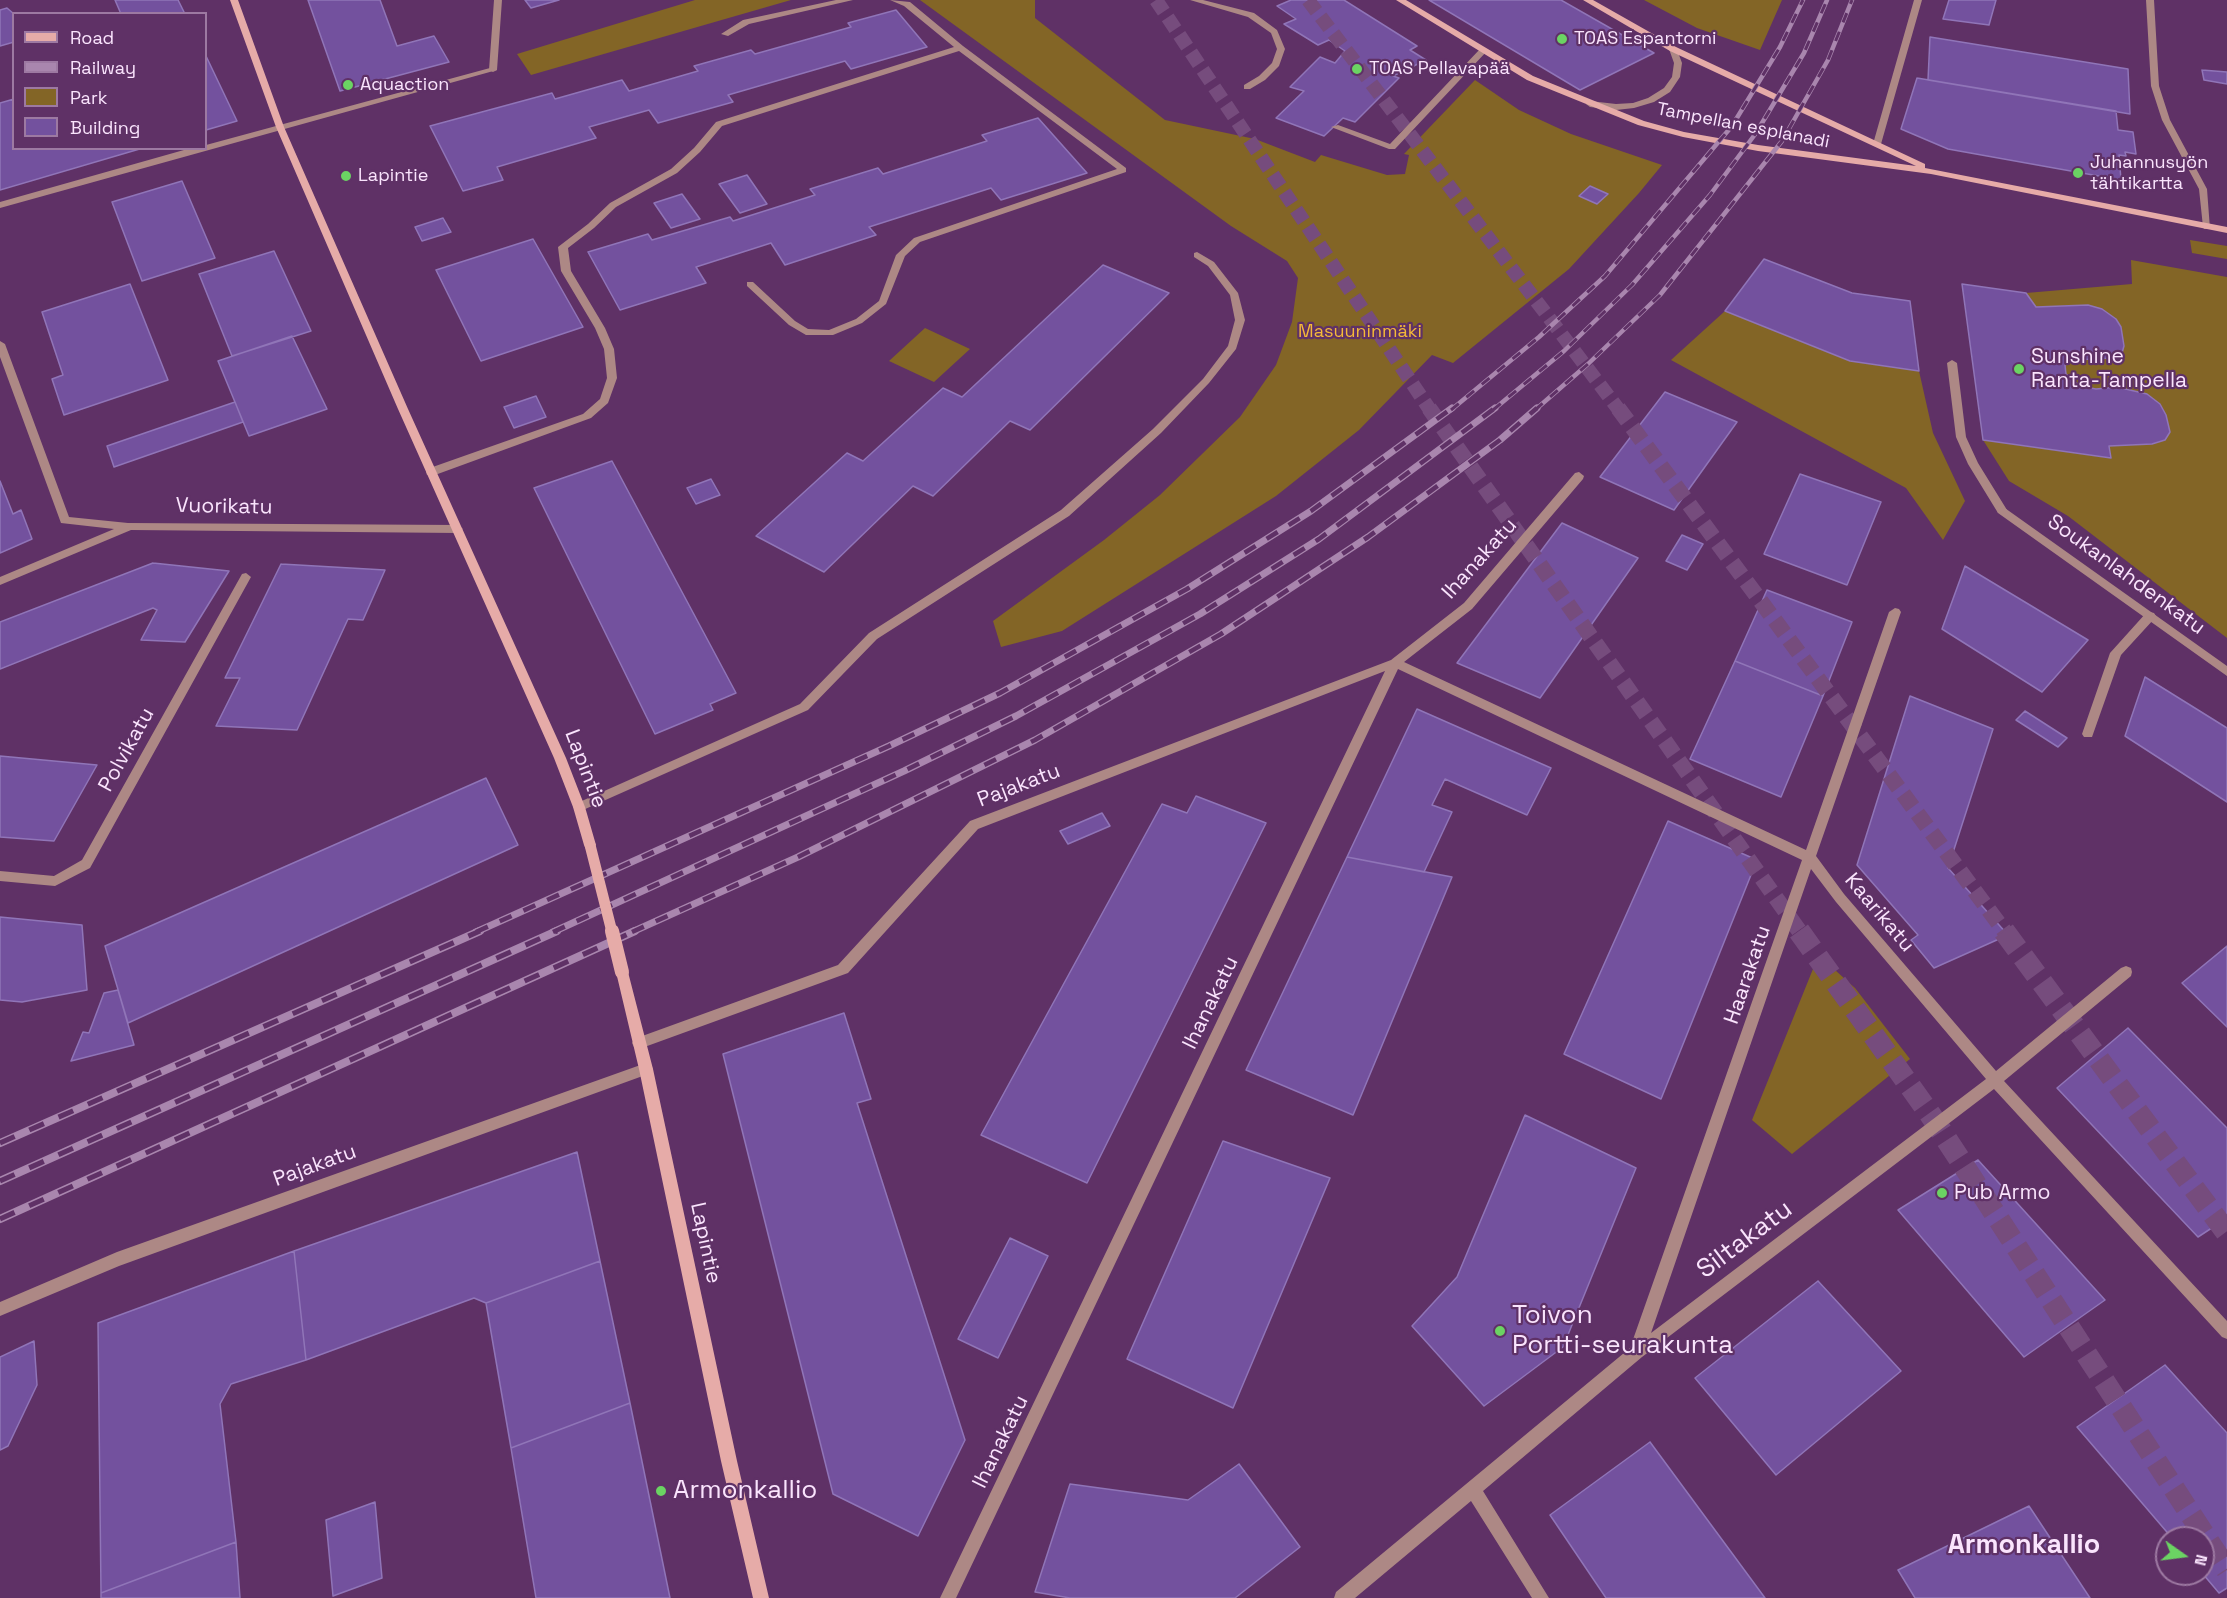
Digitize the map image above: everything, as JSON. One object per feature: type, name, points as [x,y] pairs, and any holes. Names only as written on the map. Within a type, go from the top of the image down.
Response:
[{"type":"main road","name":"Lapintie","points":[[234,0],[280,127],[431,472],[560,758],[579,807],[646,1069],[729,1461],[761,1598]]},
{"type":"main road","name":"Tampellan esplanadi","points":[[1400,0],[1530,78],[1589,104],[1641,123],[1683,134],[1806,156],[1931,171],[2227,230]]},
{"type":"main road","name":"Tampellan esplanadi","points":[[1587,0],[1673,49],[1931,171]]},
{"type":"street","points":[[207,147],[493,70],[498,0]]},
{"type":"street","points":[[725,34],[746,22],[849,0]]},
{"type":"street","points":[[750,284],[792,323],[806,332],[830,333],[859,321],[883,302],[901,255],[917,240],[1123,170],[960,48],[907,4],[894,0]]},
{"type":"street","points":[[1194,0],[1251,15],[1274,32],[1281,49],[1276,64],[1262,78],[1247,87]]},
{"type":"street","points":[[1877,144],[1918,0]]},
{"type":"street","points":[[2150,0],[2156,86],[2166,120],[2203,189],[2207,227]]},
{"type":"street","points":[[431,472],[587,416],[604,401],[612,378],[609,349],[600,328],[566,271],[562,247],[591,226],[613,205],[674,171],[697,150],[719,124],[960,48]]},
{"type":"street","points":[[1589,104],[1616,107],[1634,105],[1651,100],[1667,90],[1676,77],[1678,63],[1673,49]]},
{"type":"street","points":[[1335,127],[1392,147],[1484,51]]},
{"type":"street","points":[[0,205],[197,150]]},
{"type":"street","points":[[579,807],[804,707],[873,636],[1065,513],[1158,431],[1206,381],[1233,347],[1240,320],[1235,295],[1211,264],[1197,255]]},
{"type":"street","points":[[0,344],[65,520],[130,526]]},
{"type":"street","name":"Soukanlahdenkatu","points":[[1952,363],[1960,437],[1973,464],[2002,510],[2227,672]]},
{"type":"street","name":"Ihanakatu","points":[[948,1598],[1395,663],[1468,606],[1579,476]]},
{"type":"street","name":"Vuorikatu","points":[[0,581],[130,526],[458,529]]},
{"type":"street","name":"Polvikatu","points":[[0,876],[55,881],[86,864],[246,577]]},
{"type":"street","name":"Haarakatu","points":[[1637,1352],[1895,612]]},
{"type":"street","points":[[2088,734],[2116,652],[2150,616]]},
{"type":"street","name":"Kaarikatu","points":[[1395,663],[1810,858],[1840,898],[1995,1080],[2227,1332]]},
{"type":"street","name":"Pajakatu","points":[[639,1043],[843,969],[974,825],[1395,663]]},
{"type":"street","name":"Siltakatu","points":[[1342,1598],[1637,1352],[1995,1080],[2126,972]]},
{"type":"street","name":"Pajakatu","points":[[0,1309],[117,1259],[646,1069]]},
{"type":"street","points":[[1473,1490],[1541,1598]]},
{"type":"green space","points":[[695,0],[791,0],[531,75],[517,54]]},
{"type":"green space","name":"Masuuninmäki","points":[[920,0],[1035,0],[1035,18],[1165,120],[1255,139],[1315,162],[1321,155],[1387,175],[1405,174],[1409,155],[1404,154],[1475,80],[1519,110],[1571,134],[1662,165],[1569,269],[1453,363],[1432,355],[1359,430],[1276,496],[1062,631],[1001,647],[993,621],[1104,540],[1160,495],[1240,417],[1276,365],[1292,322],[1298,278],[1287,261],[1231,226]]},
{"type":"green space","points":[[1644,0],[1782,0],[1760,50],[1697,28]]},
{"type":"green space","points":[[2190,240],[2227,246],[2227,259],[2192,253]]},
{"type":"green space","points":[[2131,260],[2227,277],[2227,638],[2068,516],[2009,481],[1983,440],[2110,458],[2109,446],[2152,444],[2165,440],[2166,415],[2160,404],[2147,394],[2117,387],[2096,389],[2080,386],[2066,374],[2065,365],[2074,360],[2112,358],[2122,353],[2124,346],[2121,327],[2116,319],[2088,305],[2036,307],[2026,293],[2132,284]]},
{"type":"green space","points":[[1725,311],[1850,361],[1919,371],[1933,433],[1965,501],[1943,540],[1906,488],[1671,360]]},
{"type":"green space","points":[[925,328],[970,349],[934,382],[889,361]]},
{"type":"green space","points":[[1815,964],[1835,970],[1855,988],[1910,1059],[1792,1154],[1752,1120]]},
{"type":"building","points":[[115,0],[178,0],[184,12],[120,12]]},
{"type":"building","points":[[308,0],[380,0],[397,46],[434,36],[449,62],[340,91]]},
{"type":"building","points":[[525,0],[559,0],[531,8]]},
{"type":"building","name":"TOAS Pellavapää","points":[[1291,0],[1344,0],[1417,46],[1410,50],[1426,60],[1393,76],[1399,78],[1355,122],[1343,118],[1324,136],[1276,118],[1304,91],[1290,87],[1320,57],[1335,63],[1345,51],[1329,40],[1318,45],[1284,24],[1296,19],[1277,6]]},
{"type":"building","name":"TOAS Espantorni","points":[[1429,0],[1561,0],[1654,53],[1580,90]]},
{"type":"building","points":[[1949,0],[1996,0],[1989,25],[1943,19]]},
{"type":"building","points":[[7,8],[12,12],[12,43],[0,46],[0,10]]},
{"type":"building","points":[[896,10],[927,47],[851,69],[845,61],[728,95],[733,102],[658,123],[649,110],[589,127],[596,138],[497,167],[503,180],[463,191],[430,126],[552,93],[555,99],[622,80],[629,91],[698,71],[694,66],[751,50],[755,54],[851,27],[848,23]]},
{"type":"building","points":[[1930,37],[2128,69],[2130,114],[1928,80]]},
{"type":"building","points":[[207,58],[237,121],[207,130]]},
{"type":"building","points":[[2202,70],[2227,72],[2227,84],[2204,80]]},
{"type":"building","points":[[1917,78],[2116,111],[2118,130],[2133,132],[2136,154],[2125,152],[2126,156],[2119,155],[2121,180],[1948,149],[1901,129]]},
{"type":"building","points":[[12,100],[12,150],[136,150],[0,190],[0,103]]},
{"type":"building","points":[[1038,118],[1087,173],[1001,200],[991,188],[869,227],[876,235],[785,265],[771,243],[696,267],[706,283],[620,310],[588,252],[648,234],[652,240],[730,217],[733,221],[815,195],[810,189],[878,168],[883,174],[987,141],[982,135]]},
{"type":"building","points":[[747,175],[767,204],[740,213],[719,184]]},
{"type":"building","points":[[182,181],[215,258],[142,281],[112,202]]},
{"type":"building","points":[[1590,186],[1608,194],[1597,204],[1579,196]]},
{"type":"building","points":[[682,194],[700,219],[671,228],[654,203]]},
{"type":"building","points":[[443,218],[451,232],[422,241],[415,227]]},
{"type":"building","points":[[533,239],[583,327],[481,361],[436,270]]},
{"type":"building","points":[[274,251],[311,331],[232,356],[199,274]]},
{"type":"building","points":[[1764,259],[1852,293],[1910,301],[1919,371],[1850,361],[1725,311]]},
{"type":"building","points":[[1103,265],[1169,293],[1030,430],[1010,421],[933,496],[913,486],[824,572],[756,536],[847,453],[863,461],[943,388],[962,397]]},
{"type":"building","points":[[130,284],[168,380],[64,415],[52,379],[63,375],[42,312]]},
{"type":"building","name":"Sunshine Ranta-Tampella","points":[[1962,284],[2026,293],[2036,307],[2088,305],[2102,309],[2116,319],[2121,327],[2124,346],[2122,353],[2112,358],[2074,360],[2065,365],[2066,374],[2080,386],[2096,389],[2117,387],[2147,394],[2160,404],[2166,415],[2170,432],[2165,440],[2152,444],[2109,446],[2111,458],[1983,440]]},
{"type":"building","points":[[292,336],[327,409],[249,436],[218,361]]},
{"type":"building","points":[[1665,392],[1737,422],[1674,510],[1600,477]]},
{"type":"building","points":[[536,396],[546,417],[514,428],[504,407]]},
{"type":"building","points":[[235,402],[243,422],[114,467],[107,446]]},
{"type":"building","points":[[612,461],[736,693],[710,704],[713,710],[655,734],[534,488]]},
{"type":"building","points":[[1800,474],[1881,502],[1847,585],[1764,554]]},
{"type":"building","points":[[711,479],[720,495],[696,504],[687,488]]},
{"type":"building","points":[[0,481],[13,514],[21,510],[32,539],[0,553]]},
{"type":"building","points":[[1562,523],[1638,558],[1540,698],[1457,663]]},
{"type":"building","points":[[1682,535],[1703,544],[1687,570],[1666,561]]},
{"type":"building","points":[[153,563],[229,571],[185,642],[141,640],[157,610],[153,608],[0,669],[0,622]]},
{"type":"building","points":[[281,564],[385,570],[363,620],[348,619],[297,730],[216,726],[240,678],[225,678]]},
{"type":"building","points":[[1965,566],[2088,640],[2042,692],[1942,629]]},
{"type":"building","points":[[1767,590],[1852,622],[1823,696],[1735,661]]},
{"type":"building","points":[[1735,661],[1823,696],[1781,797],[1690,759]]},
{"type":"building","points":[[2145,677],[2227,728],[2227,802],[2125,736]]},
{"type":"building","points":[[1910,696],[1993,729],[1948,868],[2008,935],[1934,968],[1911,940],[1918,935],[1857,865]]},
{"type":"building","points":[[1417,709],[1551,768],[1527,815],[1445,779],[1432,805],[1452,812],[1424,872],[1347,857]]},
{"type":"building","points":[[2025,711],[2067,738],[2058,747],[2016,720]]},
{"type":"building","points":[[0,756],[97,765],[54,841],[0,837]]},
{"type":"building","points":[[486,778],[518,845],[128,1023],[105,946]]},
{"type":"building","points":[[1196,796],[1266,823],[1087,1183],[981,1135],[1162,804],[1187,813]]},
{"type":"building","points":[[1102,813],[1110,826],[1068,844],[1060,831]]},
{"type":"building","points":[[1668,821],[1757,860],[1661,1099],[1564,1054]]},
{"type":"building","points":[[1347,857],[1452,877],[1353,1115],[1246,1070]]},
{"type":"building","points":[[0,917],[82,925],[87,990],[22,1002],[0,1000]]},
{"type":"building","points":[[2227,946],[2227,1027],[2182,983]]},
{"type":"building","points":[[118,990],[134,1045],[71,1061],[83,1032],[89,1033],[104,993]]},
{"type":"building","points":[[844,1013],[871,1099],[857,1103],[965,1440],[918,1536],[833,1494],[723,1054]]},
{"type":"building","points":[[2128,1028],[2227,1128],[2227,1218],[2198,1237],[2057,1088]]},
{"type":"building","points":[[1525,1115],[1636,1168],[1563,1347],[1484,1406],[1412,1326],[1457,1277]]},
{"type":"building","points":[[1223,1141],[1330,1178],[1233,1408],[1127,1359]]},
{"type":"building","points":[[577,1152],[600,1261],[486,1303],[474,1298],[306,1360],[294,1251]]},
{"type":"building","points":[[1978,1160],[2105,1300],[2024,1357],[1898,1210]]},
{"type":"building","points":[[1010,1238],[1048,1256],[998,1358],[958,1339]]},
{"type":"building","points":[[294,1251],[306,1360],[231,1384],[220,1404],[236,1542],[101,1593],[98,1323]]},
{"type":"building","points":[[600,1261],[630,1403],[511,1448],[486,1303]]},
{"type":"building","points":[[1818,1281],[1901,1371],[1776,1475],[1695,1378]]},
{"type":"building","points":[[34,1341],[37,1385],[8,1446],[0,1450],[0,1357]]},
{"type":"building","points":[[2165,1365],[2227,1433],[2227,1588],[2219,1593],[2213,1586],[2215,1586],[2215,1526],[2162,1526],[2077,1427]]},
{"type":"building","points":[[630,1403],[670,1598],[536,1598],[511,1448]]},
{"type":"building","points":[[1650,1442],[1765,1598],[1606,1598],[1550,1515]]},
{"type":"building","points":[[1239,1464],[1300,1547],[1235,1598],[1070,1598],[1035,1592],[1070,1484],[1188,1500]]},
{"type":"building","points":[[375,1502],[382,1578],[333,1596],[326,1520]]},
{"type":"building","points":[[2029,1506],[2090,1598],[1915,1598],[1898,1570]]},
{"type":"building","points":[[236,1542],[240,1598],[101,1598],[101,1593]]},
{"type":"tunnel","points":[[1156,0],[1430,410]]},
{"type":"tunnel","points":[[1308,0],[1619,410]]},
{"type":"tunnel","points":[[1429,408],[1800,932]]},
{"type":"tunnel","points":[[1618,408],[2005,932]]},
{"type":"tunnel","points":[[1799,931],[1932,1117],[2227,1570]]},
{"type":"tunnel","points":[[2004,931],[2227,1233]]},
{"type":"railway","points":[[1451,410],[1539,337],[1605,276],[1732,126],[1780,47],[1803,0]]},
{"type":"railway","points":[[1493,410],[1564,351],[1632,285],[1710,195],[1756,133],[1804,53],[1827,0]]},
{"type":"railway","points":[[1535,410],[1588,364],[1660,295],[1782,141],[1828,60],[1852,0]]},
{"type":"railway","points":[[476,932],[889,746],[1000,693],[1187,589],[1311,511],[1452,408]]},
{"type":"railway","points":[[553,932],[904,771],[1016,716],[1200,614],[1319,539],[1495,408]]},
{"type":"railway","points":[[632,932],[798,857],[1035,740],[1221,634],[1368,537],[1500,440],[1537,408]]},
{"type":"railway","points":[[0,1143],[480,931]]},
{"type":"railway","points":[[0,1181],[557,931]]},
{"type":"railway","points":[[0,1219],[635,931]]},
{"type":"place","name":"TOAS Espantorni","points":[[1562,39]]},
{"type":"place","name":"TOAS Pellavapää","points":[[1357,69]]},
{"type":"place","name":"Aquaction","points":[[348,85]]},
{"type":"place","name":"Juhannusyön tähtikartta","points":[[2078,173]]},
{"type":"place","name":"Lapintie","points":[[346,176]]},
{"type":"place","name":"Sunshine Ranta-Tampella","points":[[2019,369]]},
{"type":"place","name":"Pub Armo","points":[[1942,1193]]},
{"type":"place","name":"Toivon Portti-seurakunta","points":[[1500,1331]]},
{"type":"place","name":"Armonkallio","points":[[661,1491]]},
{"type":"district","name":"Armonkallio","points":[[2024,1546]]}]
